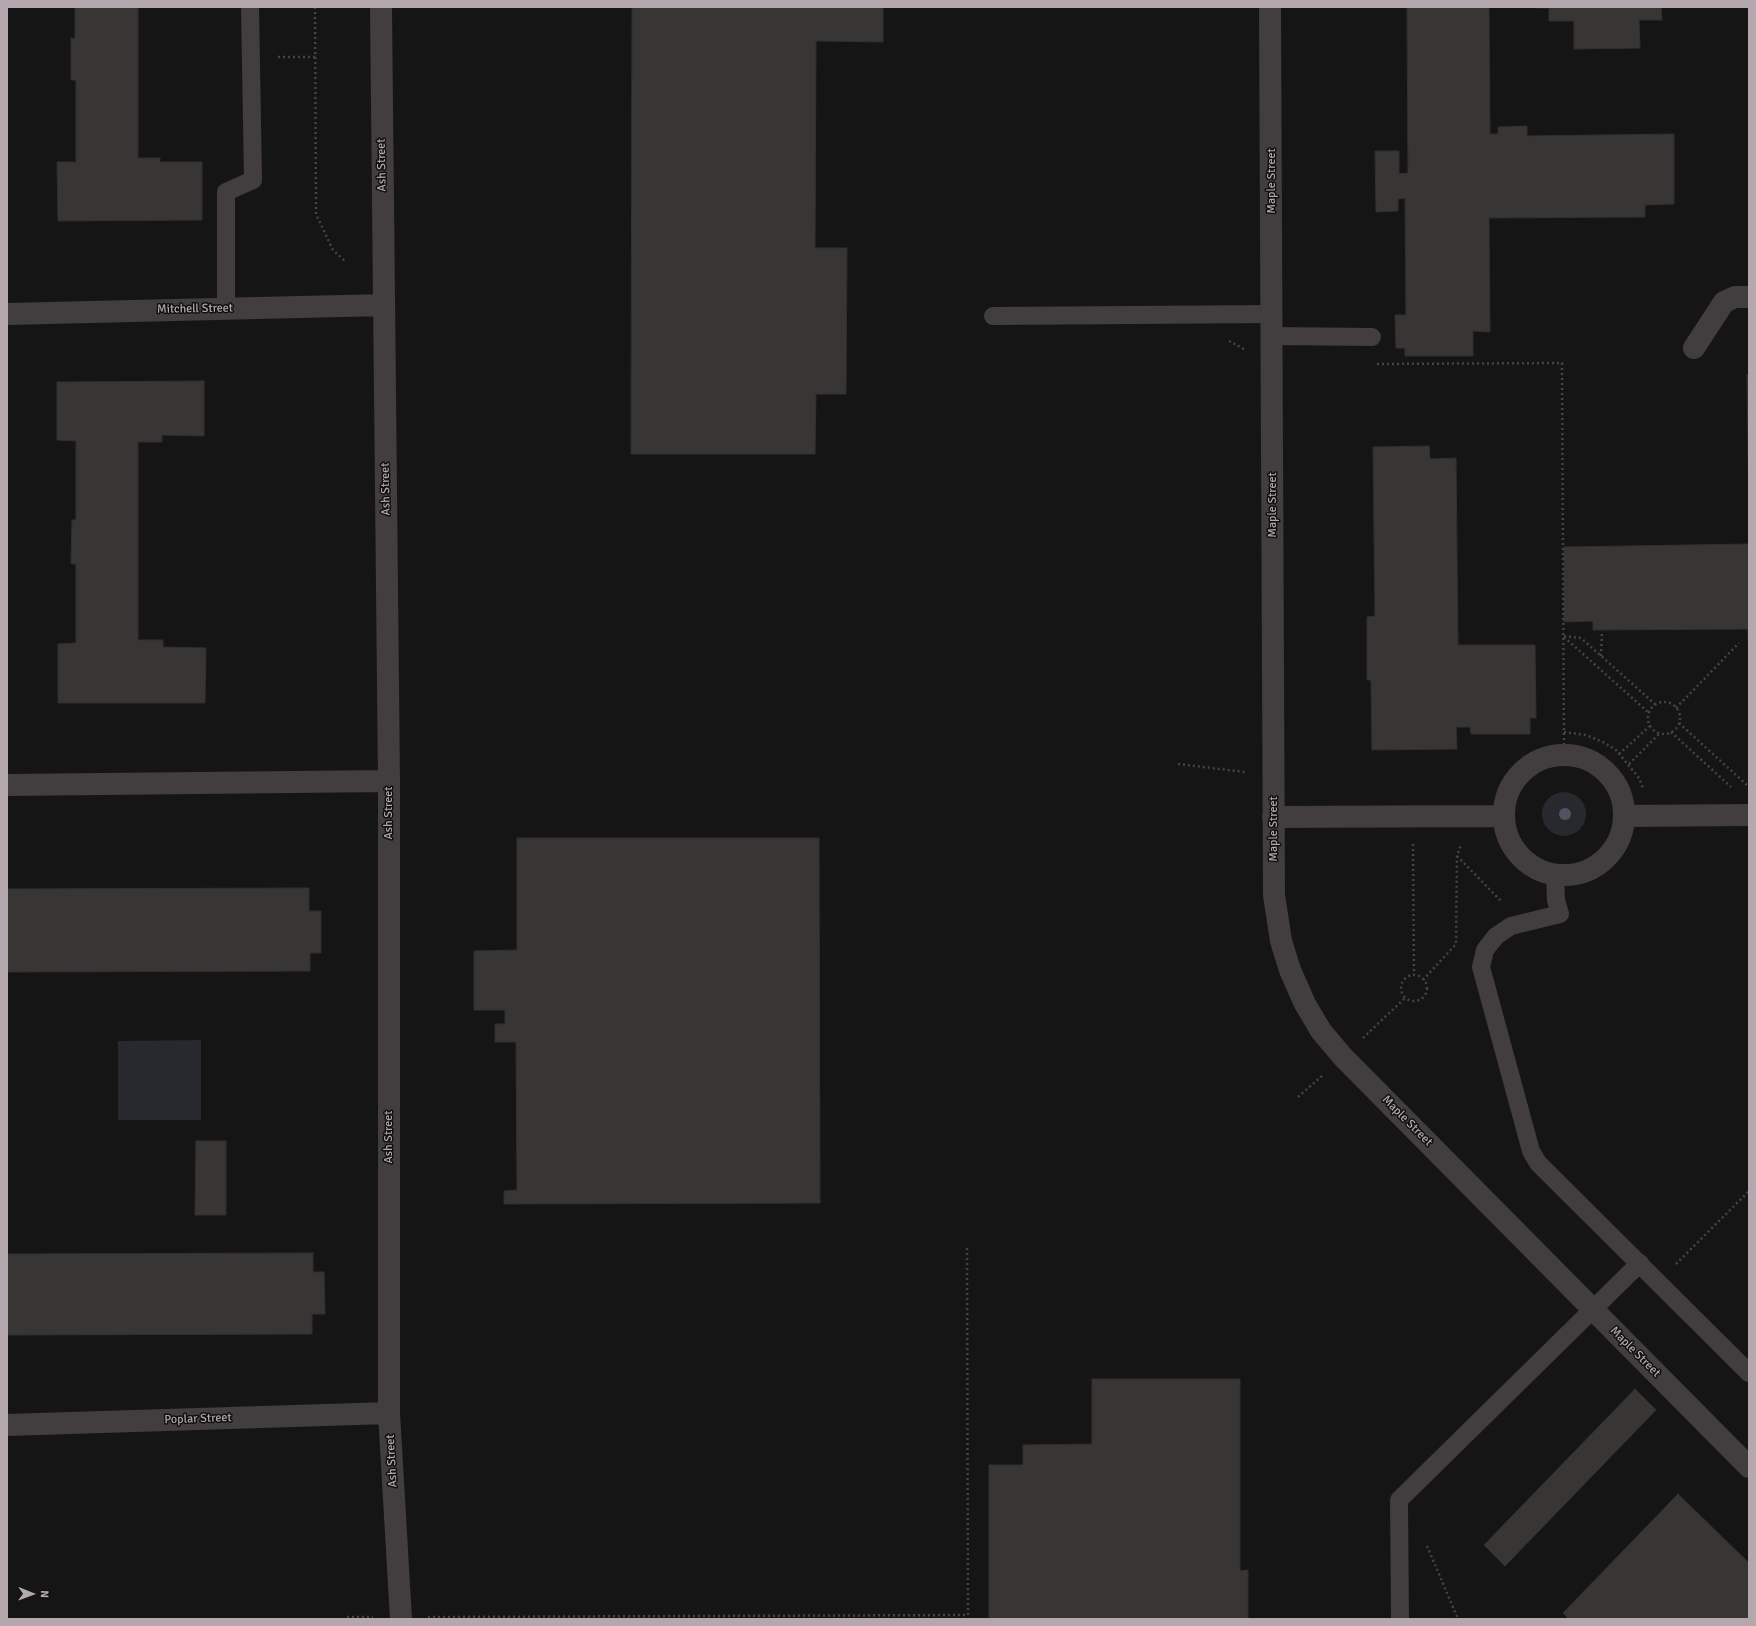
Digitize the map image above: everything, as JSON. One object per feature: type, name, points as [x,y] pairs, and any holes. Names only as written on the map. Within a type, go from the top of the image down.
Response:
[{"type":"street","name":"Ash Street","points":[[381,7],[389,781],[389,1413],[401,1618]]},
{"type":"street","name":"Maple Street","points":[[1270,7],[1273,365],[1274,895],[1281,941],[1290,970],[1305,1004],[1321,1031],[1343,1057],[1749,1467]]},
{"type":"street","points":[[1694,348],[1724,302],[1735,297],[1749,297]]},
{"type":"street","name":"Mitchell Street","points":[[7,314],[384,305]]},
{"type":"street","points":[[1564,754],[1590,760],[1605,770],[1614,782],[1620,794],[1624,816],[1618,842],[1607,858],[1592,869],[1574,875],[1554,875],[1536,869],[1521,858],[1510,842],[1504,829],[1502,816],[1511,787],[1522,772],[1537,761],[1549,756],[1564,754]]},
{"type":"street","points":[[7,785],[389,781]]},
{"type":"street","points":[[1624,816],[1749,815]]},
{"type":"street","points":[[1273,817],[1502,816]]},
{"type":"street","name":"Poplar Street","points":[[7,1425],[389,1413]]},
{"type":"lane","points":[[226,309],[226,192],[252,180],[250,7]]},
{"type":"lane","points":[[993,316],[1272,314]]},
{"type":"lane","points":[[1272,336],[1372,337]]},
{"type":"lane","points":[[1554,875],[1556,900],[1560,914],[1511,926],[1496,936],[1485,950],[1481,967],[1531,1152],[1538,1163],[1749,1373]]},
{"type":"lane","points":[[1400,1619],[1399,1500],[1640,1263]]},
{"type":"path","points":[[315,7],[316,214],[333,250],[346,262]]},
{"type":"path","points":[[251,57],[315,57]]},
{"type":"path","points":[[1225,339],[1273,365]]},
{"type":"path","points":[[1374,364],[1562,363],[1564,754]]},
{"type":"path","points":[[1601,656],[1602,630]]},
{"type":"path","points":[[1564,636],[1581,638],[1656,705]]},
{"type":"path","points":[[1564,636],[1649,713]]},
{"type":"path","points":[[1676,708],[1739,643]]},
{"type":"path","points":[[1666,702],[1676,708],[1679,713],[1679,723],[1677,728],[1664,735],[1654,732],[1650,726],[1648,718],[1649,713],[1656,705],[1666,702]]},
{"type":"path","points":[[1679,723],[1749,788]]},
{"type":"path","points":[[1620,754],[1650,726]]},
{"type":"path","points":[[1564,732],[1586,735],[1603,742],[1616,750],[1639,778],[1644,790]]},
{"type":"path","points":[[1671,732],[1737,792]]},
{"type":"path","points":[[1629,764],[1659,734]]},
{"type":"path","points":[[1423,980],[1456,944],[1457,856],[1464,838]]},
{"type":"path","points":[[1413,840],[1414,975]]},
{"type":"path","points":[[1457,856],[1523,923]]},
{"type":"path","points":[[1414,975],[1423,980],[1427,989],[1424,997],[1416,1002],[1407,1000],[1401,993],[1402,985],[1406,978],[1414,975]]},
{"type":"path","points":[[1658,1282],[1749,1191]]},
{"type":"path","points":[[967,1248],[968,1619]]},
{"type":"path","points":[[1425,1543],[1458,1619]]},
{"type":"path","points":[[347,1617],[627,1618],[968,1615]]},
{"type":"shaded area","points":[[1560,792],[1568,792],[1580,798],[1586,810],[1586,818],[1580,830],[1568,836],[1560,836],[1548,830],[1542,818],[1542,810],[1548,798]]},
{"type":"shaded area","points":[[201,1040],[201,1120],[118,1120],[118,1041]]},
{"type":"building","points":[[75,7],[138,7],[138,158],[160,158],[160,162],[202,162],[202,220],[58,221],[57,162],[76,162],[76,80],[71,80],[71,38],[75,39]]},
{"type":"building","points":[[632,7],[883,7],[883,42],[816,41],[815,248],[847,248],[846,394],[816,394],[815,454],[631,454]]},
{"type":"building","points":[[1407,7],[1489,7],[1490,134],[1498,134],[1498,127],[1527,126],[1527,136],[1674,134],[1674,204],[1645,205],[1645,217],[1489,218],[1490,332],[1473,331],[1473,356],[1405,356],[1405,348],[1396,348],[1395,315],[1406,315],[1405,198],[1398,199],[1398,211],[1376,212],[1375,151],[1399,151],[1399,174],[1408,173]]},
{"type":"building","points":[[1537,7],[1661,7],[1662,20],[1639,20],[1640,48],[1574,49],[1574,21],[1549,21],[1549,8]]},
{"type":"building","points":[[1747,375],[1749,375],[1749,512]]},
{"type":"building","points":[[204,381],[204,436],[162,435],[162,442],[138,442],[138,640],[163,640],[163,647],[206,648],[205,703],[58,703],[58,644],[76,643],[76,564],[71,564],[72,520],[76,520],[76,441],[57,440],[57,382]]},
{"type":"building","points":[[1429,446],[1430,459],[1456,458],[1458,645],[1535,645],[1536,718],[1530,718],[1530,734],[1471,734],[1470,727],[1456,727],[1457,749],[1372,750],[1371,680],[1367,680],[1367,617],[1375,616],[1373,447]]},
{"type":"building","points":[[1749,544],[1749,678],[1748,629],[1593,630],[1593,621],[1564,622],[1564,547]]},
{"type":"building","points":[[517,838],[819,838],[820,1203],[504,1204],[504,1191],[517,1190],[516,1042],[495,1042],[495,1024],[505,1024],[505,1010],[474,1010],[474,951],[517,950]]},
{"type":"building","points":[[309,888],[309,911],[321,911],[321,953],[310,953],[310,971],[7,972],[7,889]]},
{"type":"building","points":[[196,1141],[226,1141],[226,1215],[195,1215]]},
{"type":"building","points":[[313,1253],[313,1272],[324,1272],[325,1314],[312,1314],[312,1334],[7,1335],[7,1254]]},
{"type":"building","points":[[1092,1379],[1240,1379],[1240,1571],[1248,1570],[1248,1619],[989,1619],[989,1465],[1023,1465],[1023,1445],[1092,1444]]},
{"type":"building","points":[[1635,1389],[1656,1410],[1505,1566],[1484,1545]]},
{"type":"building","points":[[1678,1494],[1749,1563],[1749,1619],[1569,1619],[1563,1613]]}]
